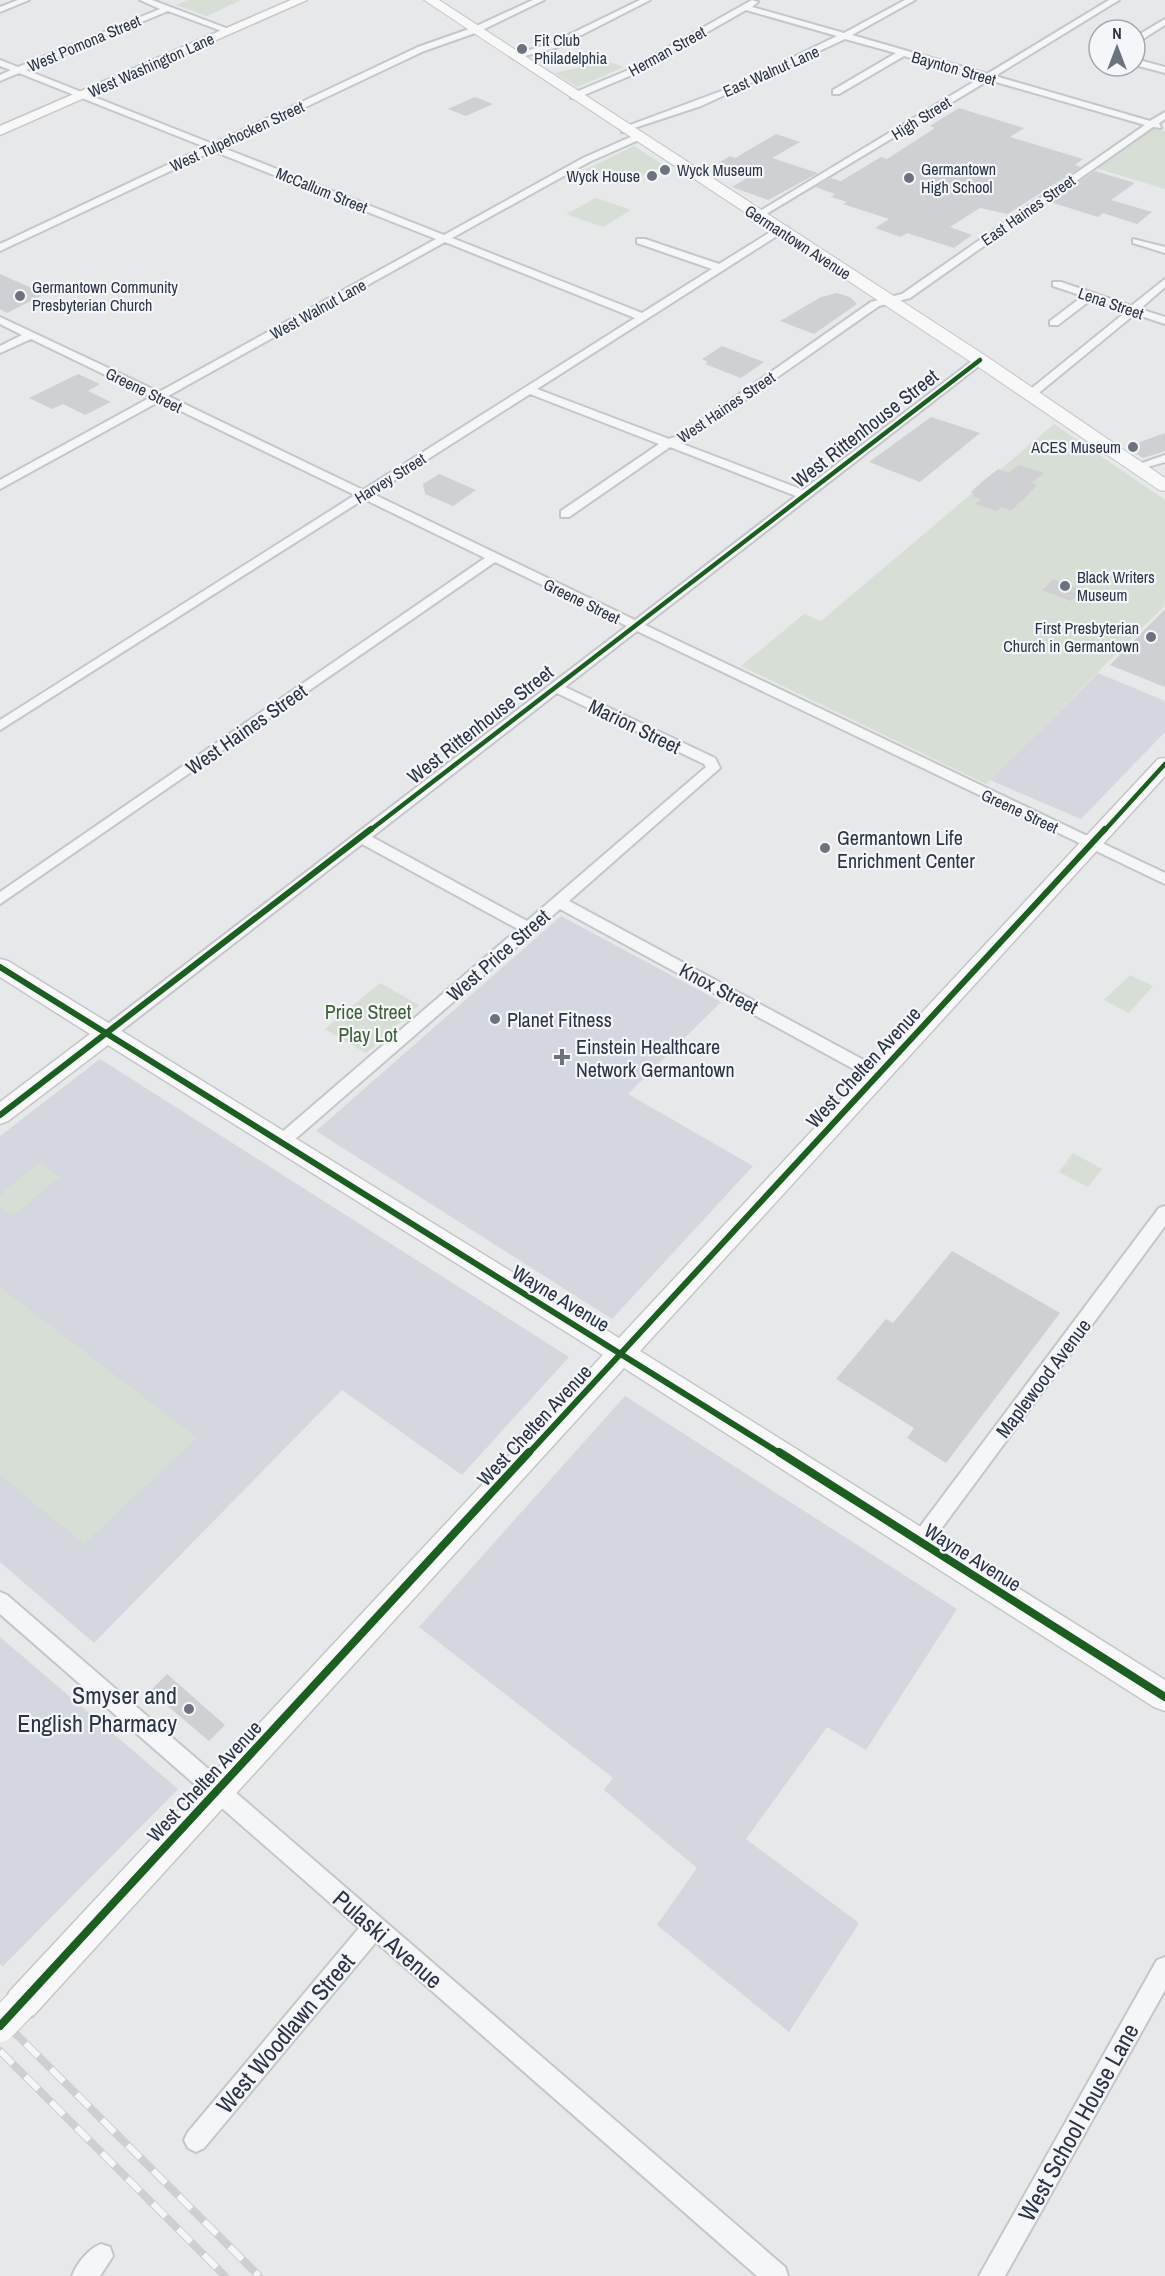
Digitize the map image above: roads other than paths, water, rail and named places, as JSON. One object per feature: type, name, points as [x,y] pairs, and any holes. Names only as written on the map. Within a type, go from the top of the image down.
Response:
[{"type":"main road","name":"West Washington Lane","points":[[0,131],[302,0]]},
{"type":"main road","name":"Germantown Avenue","points":[[430,0],[980,360],[1165,486]]},
{"type":"main road","name":"West Chelten Avenue","points":[[10,2015],[1165,765]]},
{"type":"main road","name":"Wayne Avenue","points":[[0,968],[623,1354],[1165,1697]]},
{"type":"main road","name":"West Rittenhouse Street","points":[[0,1115],[106,1034]]},
{"type":"street","points":[[0,10],[25,0]]},
{"type":"street","points":[[144,0],[230,31]]},
{"type":"street","name":"West Tulpehocken Street","points":[[0,248],[421,49],[475,30],[540,0]]},
{"type":"street","points":[[514,57],[555,45],[646,0]]},
{"type":"street","name":"Herman Street","points":[[574,96],[629,73],[757,0]]},
{"type":"street","name":"East Walnut Lane","points":[[632,134],[846,36],[911,0]]},
{"type":"street","name":"High Street","points":[[758,216],[1115,0]]},
{"type":"street","name":"Baynton Street","points":[[744,7],[1165,128]]},
{"type":"street","name":"West Pomona Street","points":[[0,78],[167,9]]},
{"type":"street","points":[[1147,33],[1165,21]]},
{"type":"street","points":[[836,92],[903,53]]},
{"type":"street","name":"McCallum Street","points":[[0,63],[643,317]]},
{"type":"street","points":[[1147,65],[1165,70]]},
{"type":"street","name":"East Haines Street","points":[[888,300],[906,296],[1165,115]]},
{"type":"street","name":"West Walnut Lane","points":[[0,485],[632,134]]},
{"type":"street","name":"Harvey Street","points":[[0,726],[780,230]]},
{"type":"street","points":[[641,241],[720,268]]},
{"type":"street","points":[[1137,241],[1165,250]]},
{"type":"street","points":[[1031,394],[1165,282]]},
{"type":"street","name":"Lena Street","points":[[1057,284],[1165,321]]},
{"type":"street","points":[[1054,323],[1090,296]]},
{"type":"street","name":"West Haines Street","points":[[565,514],[661,447],[685,437],[875,304],[888,300]]},
{"type":"street","name":"Greene Street","points":[[0,320],[1165,879]]},
{"type":"street","points":[[0,350],[30,335]]},
{"type":"street","name":"West Rittenhouse Street","points":[[106,1034],[980,360]]},
{"type":"street","points":[[529,390],[805,495]]},
{"type":"street","points":[[1137,467],[1165,458]]},
{"type":"street","name":"West Haines Street","points":[[0,899],[493,558]]},
{"type":"street","name":"Marion Street","points":[[555,687],[714,766]]},
{"type":"street","name":"West Price Street","points":[[280,1143],[714,766]]},
{"type":"street","points":[[361,837],[528,928]]},
{"type":"street","name":"Knox Street","points":[[559,902],[878,1075]]},
{"type":"street","name":"Maplewood Avenue","points":[[920,1542],[1165,1213]]},
{"type":"street","name":"Pulaski Avenue","points":[[0,1601],[776,2276]]},
{"type":"street","name":"West Woodlawn Street","points":[[196,2140],[374,1927]]},
{"type":"street","name":"West School House Lane","points":[[991,2276],[1165,1968]]},
{"type":"street","points":[[84,2276],[101,2256]]},
{"type":"railway","points":[[0,2018],[259,2276]]},
{"type":"railway","points":[[0,2051],[225,2276]]},
{"type":"place","name":"Fit Club Philadelphia","points":[[522,49]]},
{"type":"place","name":"Wyck Museum","points":[[665,170]]},
{"type":"place","name":"Wyck House","points":[[652,176]]},
{"type":"place","name":"Germantown High School","points":[[909,178]]},
{"type":"place","name":"Germantown Community Presbyterian Church","points":[[20,296]]},
{"type":"place","name":"ACES Museum","points":[[1133,447]]},
{"type":"place","name":"Black Writers Museum","points":[[1065,586]]},
{"type":"place","name":"First Presbyterian Church in Germantown","points":[[1151,637]]},
{"type":"place","name":"Germantown Life Enrichment Center","points":[[825,848]]},
{"type":"place","name":"Planet Fitness","points":[[495,1019]]},
{"type":"place","name":"Einstein Healthcare Network Germantown","points":[[562,1057]]},
{"type":"place","name":"Smyser and English Pharmacy","points":[[189,1709]]},
{"type":"park label","name":"Price Street Play Lot","points":[[368,1022]]}]
